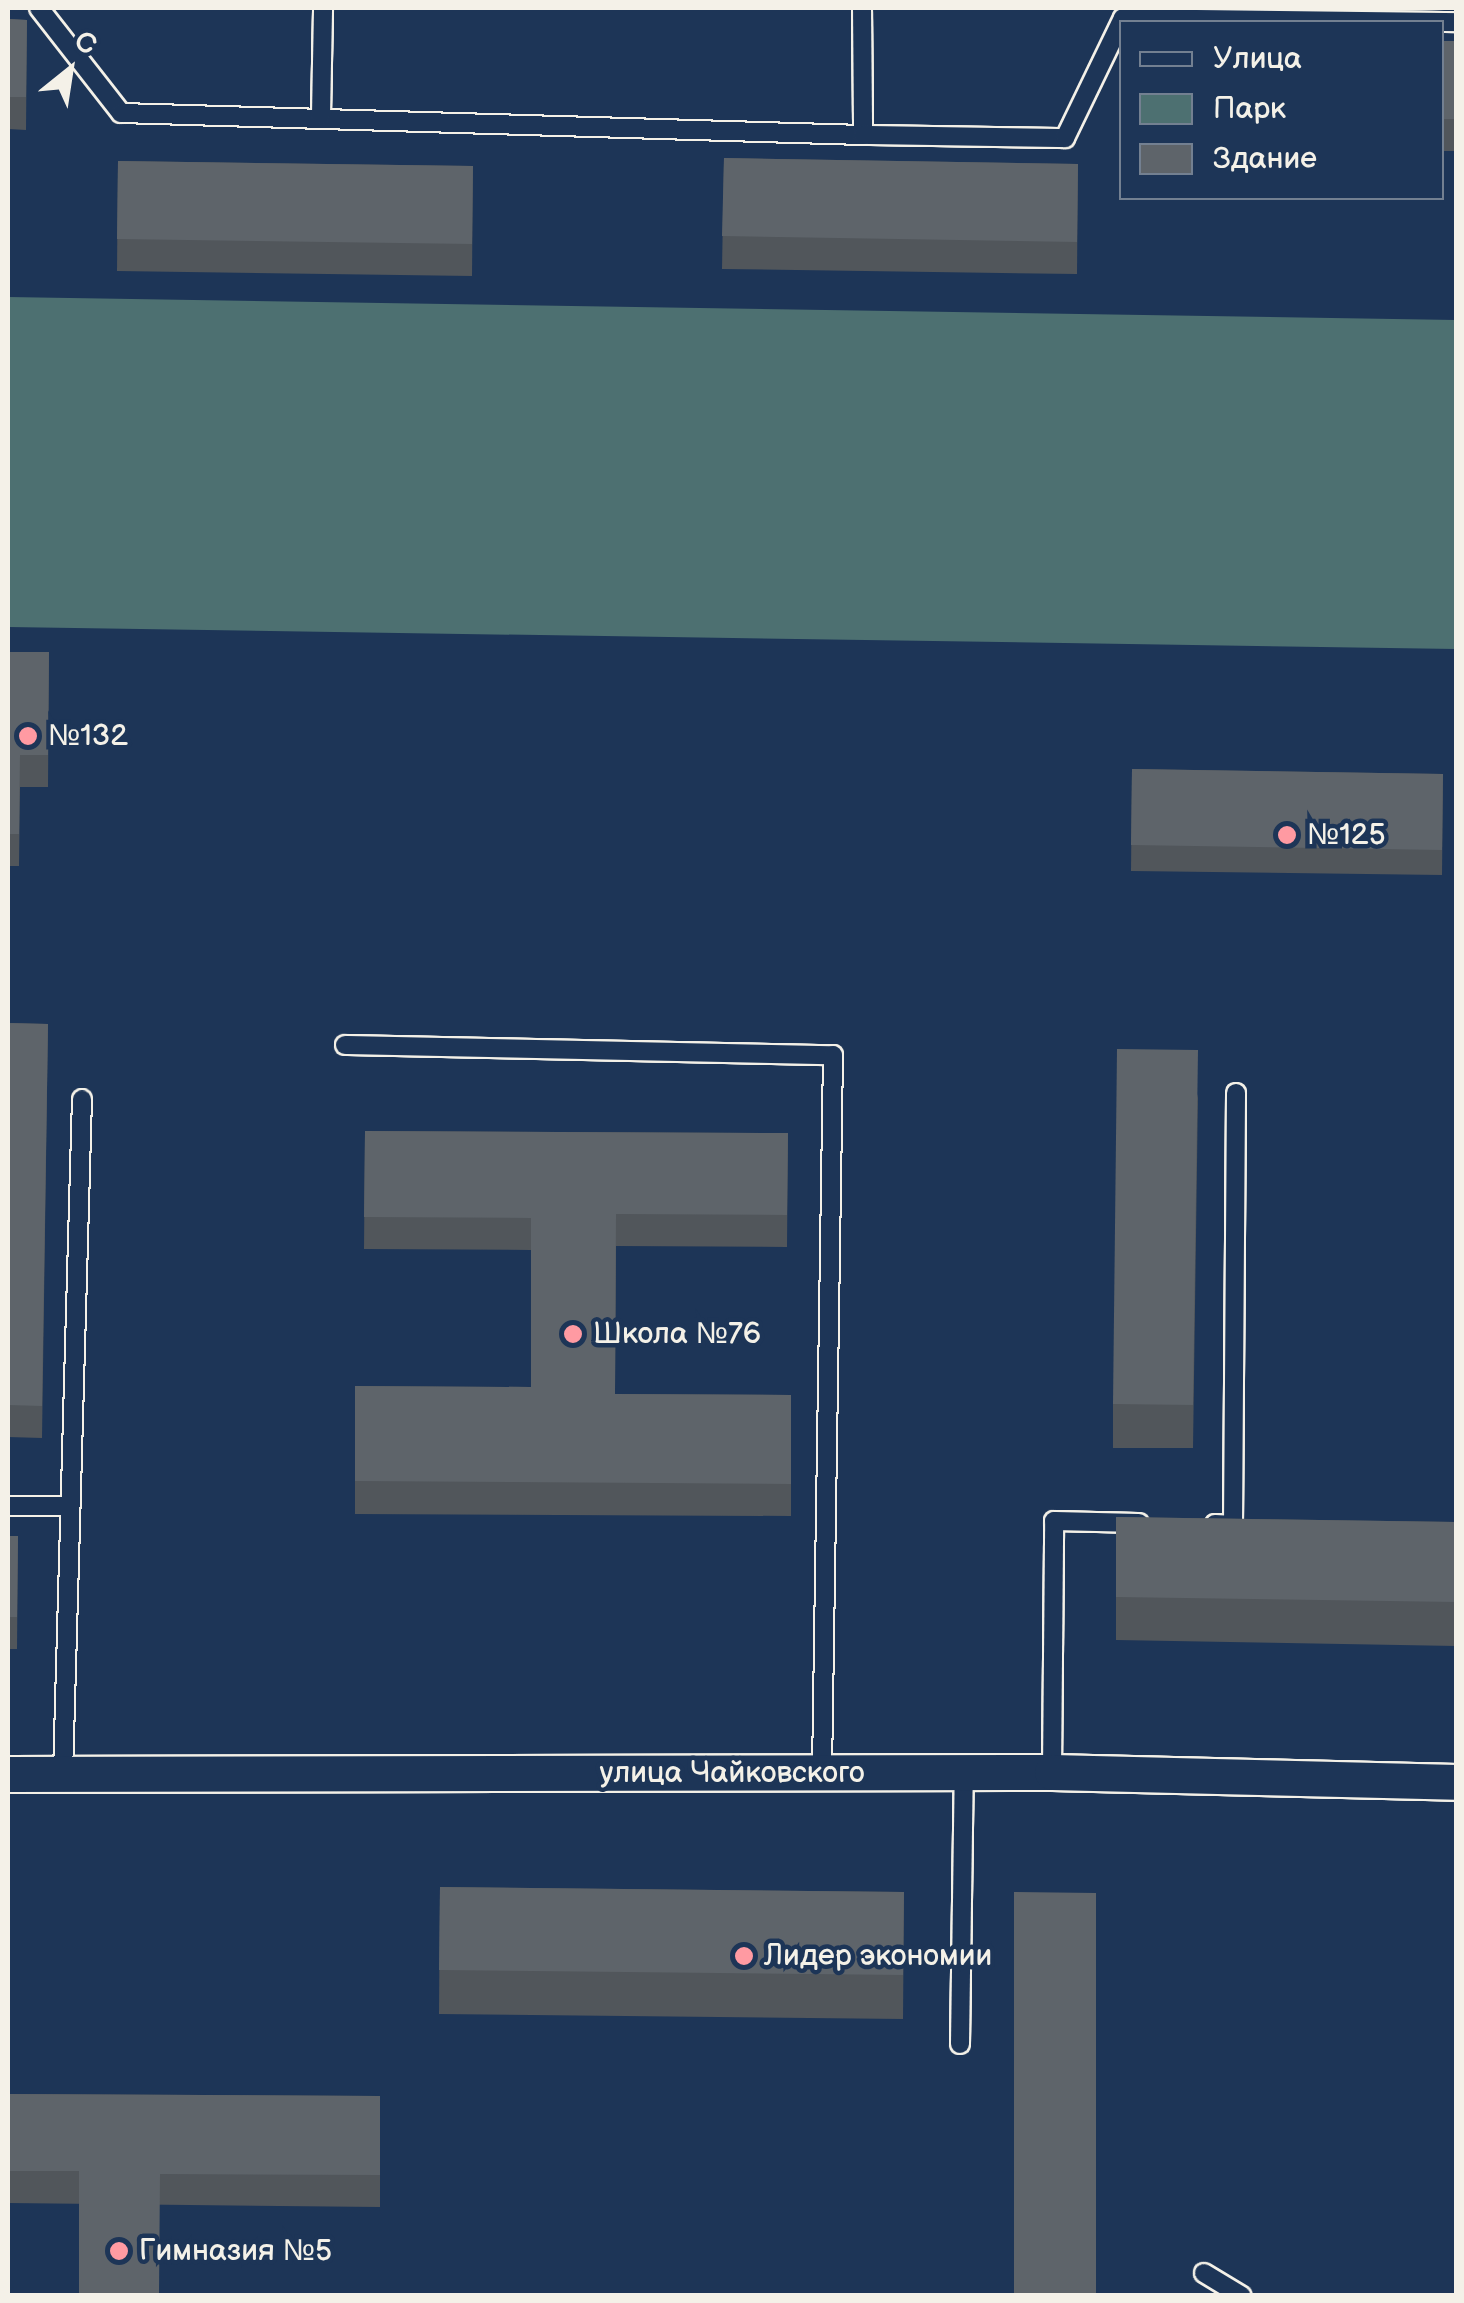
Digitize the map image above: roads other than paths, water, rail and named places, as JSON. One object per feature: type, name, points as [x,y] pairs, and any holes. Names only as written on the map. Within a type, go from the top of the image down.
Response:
[{"type":"street","name":"улица Чайковского","points":[[8,1774],[1052,1772],[1456,1782]]},
{"type":"lane","points":[[39,8],[121,113],[321,115],[863,135],[1065,138],[1119,24]]},
{"type":"lane","points":[[321,115],[323,8]]},
{"type":"lane","points":[[862,8],[863,135]]},
{"type":"lane","points":[[1121,20],[1289,20]]},
{"type":"lane","points":[[345,1045],[833,1055],[822,1772]]},
{"type":"lane","points":[[1193,1524],[1242,1525],[1236,1093]]},
{"type":"lane","points":[[63,1774],[82,1099]]},
{"type":"lane","points":[[8,1506],[70,1506]]},
{"type":"lane","points":[[1052,1772],[1054,1521],[1153,1523]]},
{"type":"lane","points":[[960,2044],[964,1774]]},
{"type":"lane","points":[[1204,2273],[1242,2296]]},
{"type":"place","name":"№132","points":[[28,736]]},
{"type":"place","name":"№125","points":[[1287,835]]},
{"type":"place","name":"Школа №76","points":[[573,1334]]},
{"type":"place","name":"Лидер экономии","points":[[744,1956]]},
{"type":"place","name":"Гимназия №5","points":[[119,2251]]}]
